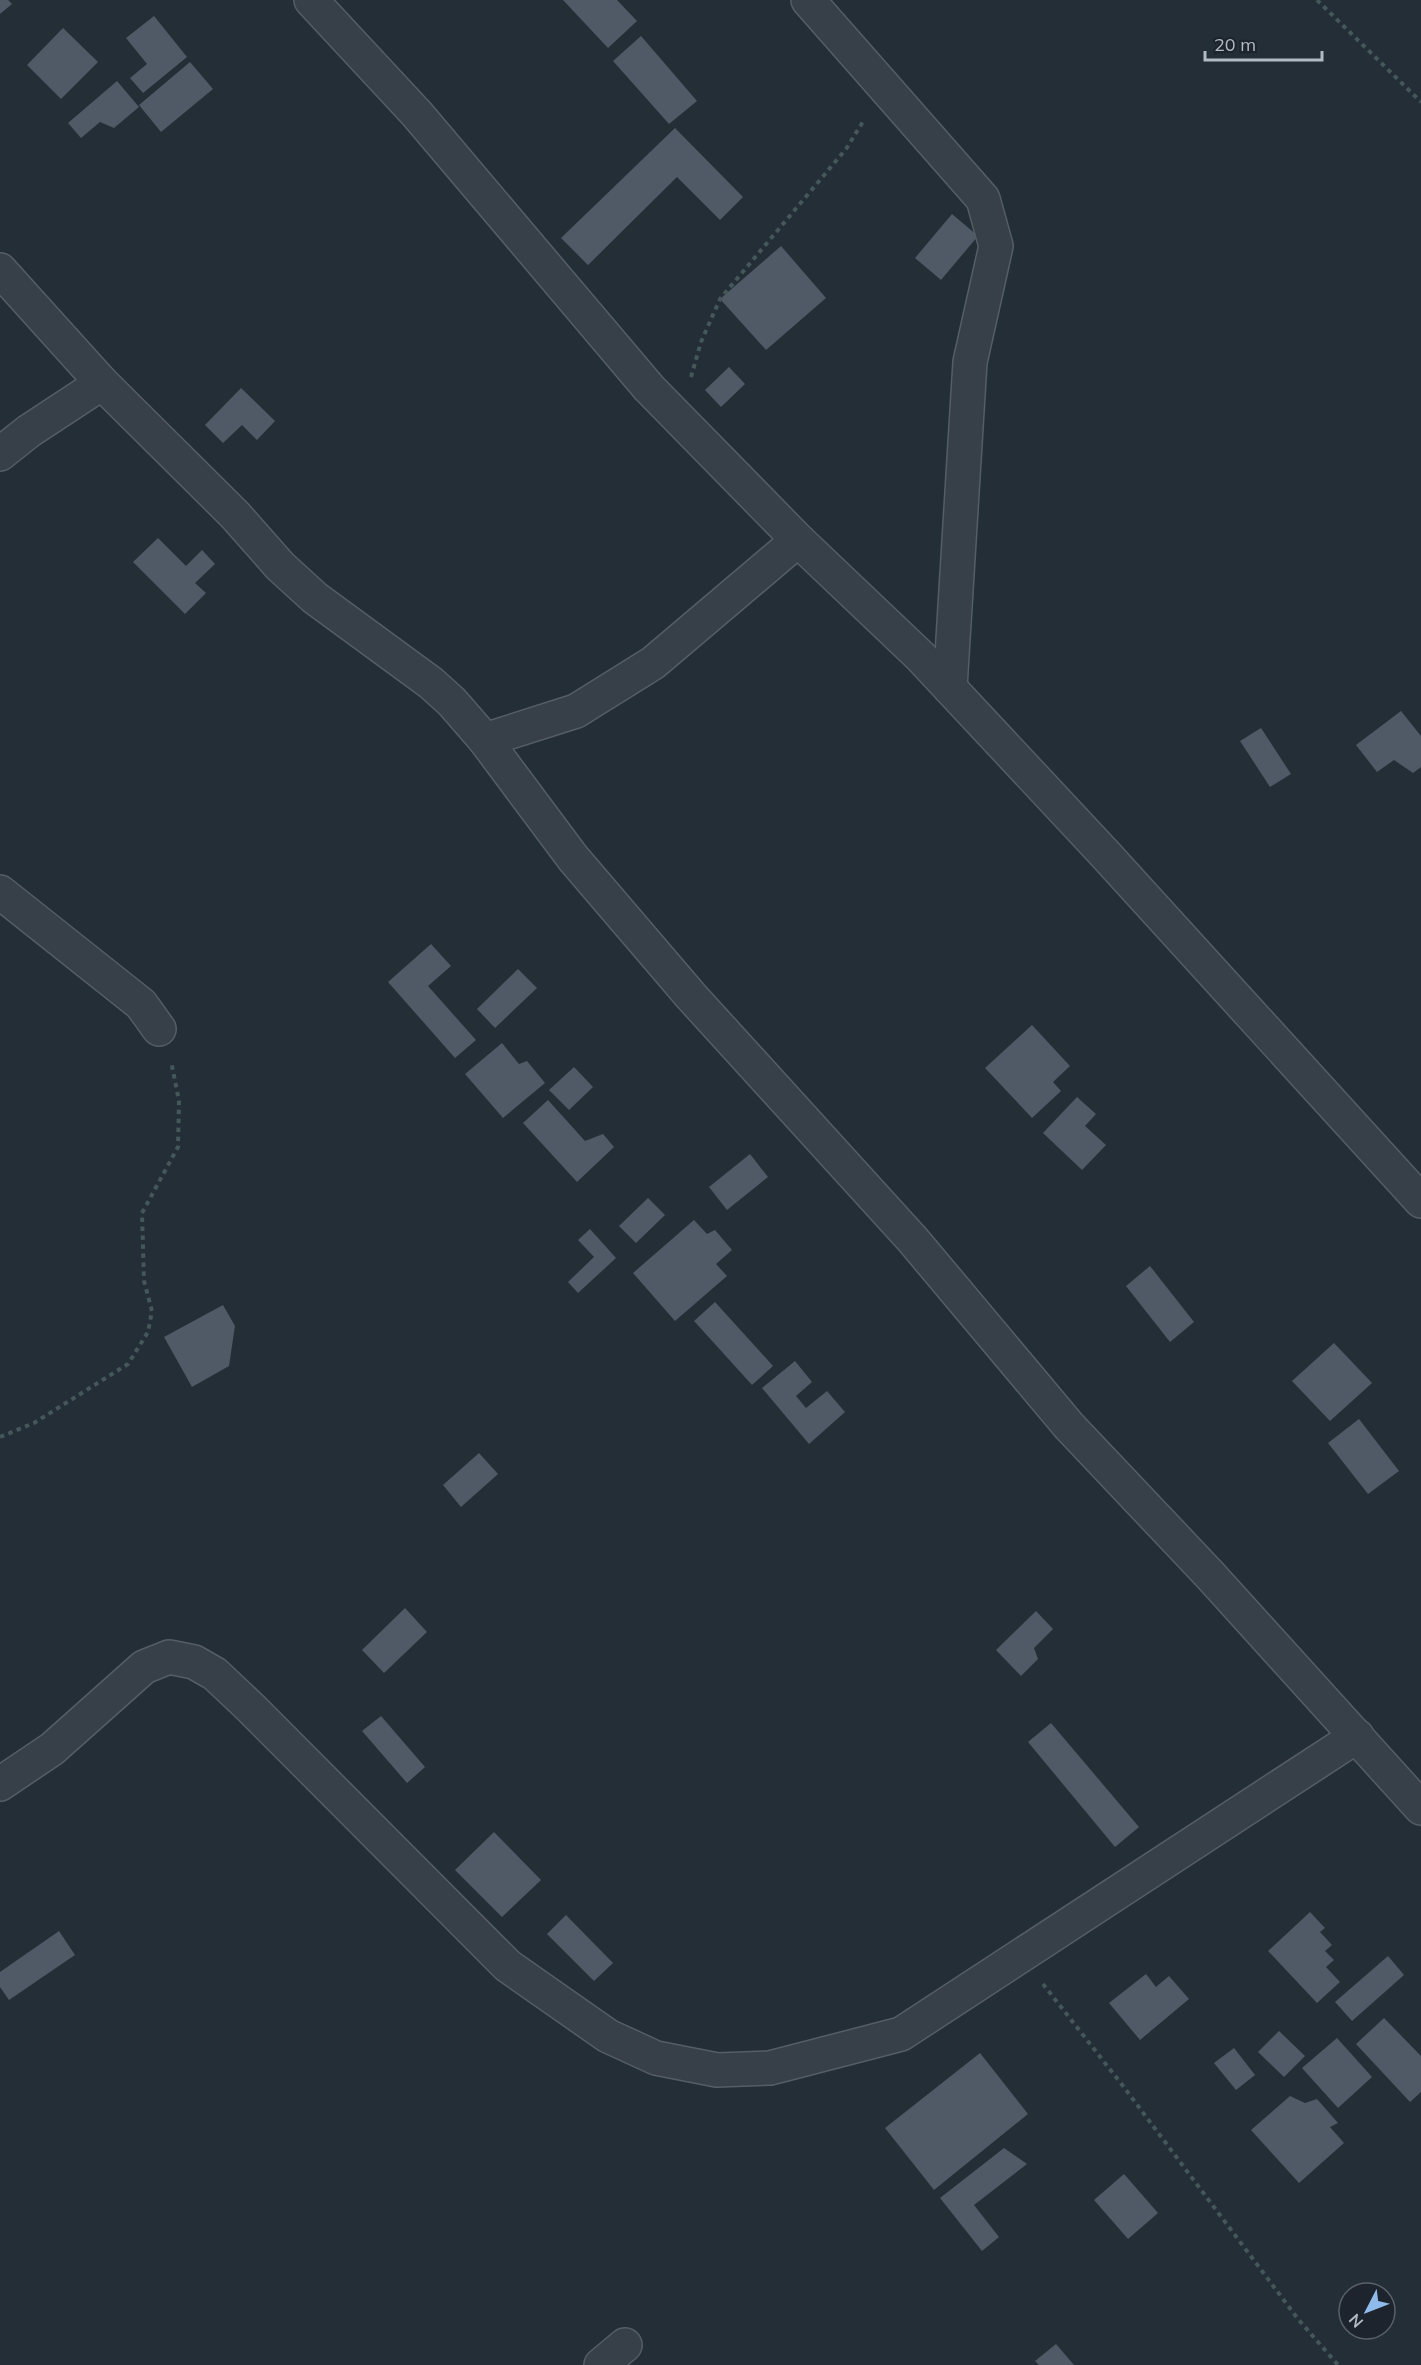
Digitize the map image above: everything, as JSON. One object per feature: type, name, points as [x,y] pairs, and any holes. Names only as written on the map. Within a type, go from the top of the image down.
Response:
[{"type":"street","points":[[311,0],[417,114],[649,388],[798,540],[920,656],[1105,854],[1421,1201]]},
{"type":"street","points":[[808,0],[983,199],[996,246],[970,363],[950,688]]},
{"type":"street","points":[[0,270],[102,383],[235,515],[280,566],[315,598],[431,683],[452,702],[485,740],[573,858],[691,996],[913,1240],[1069,1426],[1210,1575],[1421,1808]]},
{"type":"street","points":[[0,454],[29,431],[102,383]]},
{"type":"street","points":[[485,740],[576,711],[653,663],[798,540]]},
{"type":"street","points":[[0,892],[141,1004],[159,1029]]},
{"type":"street","points":[[0,1784],[52,1749],[144,1667],[169,1657],[194,1662],[215,1674],[251,1708],[508,1966],[608,2036],[656,2058],[717,2070],[770,2068],[901,2034],[1357,1736]]},
{"type":"path","points":[[1317,0],[1421,102]]},
{"type":"path","points":[[689,428],[690,380],[701,342],[720,299],[846,149],[865,120],[868,111]]},
{"type":"path","points":[[0,1437],[34,1423],[128,1364],[148,1332],[152,1311],[144,1281],[142,1213],[178,1146],[178,1101],[174,1071],[168,1047],[159,1029]]},
{"type":"path","points":[[1021,1956],[1123,2086],[1298,2319],[1338,2365]]},
{"type":"building","points":[[0,0],[8,0],[12,4],[0,14]]},
{"type":"building","points":[[563,0],[617,0],[637,21],[608,48]]},
{"type":"building","points":[[154,16],[187,57],[143,93],[130,78],[147,64],[126,38]]},
{"type":"building","points":[[63,28],[98,62],[61,99],[27,65]]},
{"type":"building","points":[[641,36],[697,101],[669,124],[613,61]]},
{"type":"building","points":[[190,62],[213,89],[161,132],[139,105]]},
{"type":"building","points":[[117,81],[139,107],[114,128],[100,122],[81,138],[68,123]]},
{"type":"building","points":[[675,128],[743,197],[720,220],[677,177],[588,265],[561,238]]},
{"type":"building","points":[[952,214],[978,236],[941,280],[915,258]]},
{"type":"building","points":[[781,246],[826,298],[766,350],[720,299]]},
{"type":"building","points":[[729,367],[745,384],[721,407],[705,390]]},
{"type":"building","points":[[241,388],[275,421],[257,440],[242,425],[223,443],[205,425]]},
{"type":"building","points":[[158,538],[186,566],[202,550],[215,564],[195,583],[206,593],[185,614],[133,562]]},
{"type":"building","points":[[1401,711],[1421,736],[1421,767],[1413,773],[1394,760],[1377,772],[1356,745]]},
{"type":"building","points":[[1261,728],[1291,774],[1270,787],[1240,741]]},
{"type":"building","points":[[431,944],[451,966],[428,986],[476,1040],[455,1058],[388,982]]},
{"type":"building","points":[[518,969],[537,988],[495,1028],[477,1009]]},
{"type":"building","points":[[1032,1025],[1070,1066],[1053,1082],[1061,1091],[1032,1118],[985,1068]]},
{"type":"building","points":[[502,1043],[519,1064],[527,1061],[545,1083],[503,1118],[465,1074]]},
{"type":"building","points":[[574,1067],[593,1087],[569,1110],[549,1090]]},
{"type":"building","points":[[1077,1097],[1096,1114],[1085,1126],[1106,1145],[1082,1170],[1043,1133]]},
{"type":"building","points":[[548,1100],[585,1141],[603,1134],[614,1147],[577,1182],[523,1123]]},
{"type":"building","points":[[750,1154],[768,1177],[727,1210],[709,1187]]},
{"type":"building","points":[[648,1198],[665,1215],[636,1243],[619,1226]]},
{"type":"building","points":[[694,1220],[707,1234],[715,1230],[732,1250],[716,1264],[727,1276],[675,1321],[633,1273]]},
{"type":"building","points":[[590,1229],[616,1258],[578,1293],[568,1282],[594,1257],[578,1240]]},
{"type":"building","points":[[1150,1266],[1194,1322],[1170,1342],[1126,1286]]},
{"type":"building","points":[[715,1302],[773,1366],[752,1385],[694,1321]]},
{"type":"building","points":[[223,1305],[235,1326],[229,1366],[192,1387],[164,1337]]},
{"type":"building","points":[[1334,1343],[1372,1383],[1330,1421],[1292,1381]]},
{"type":"building","points":[[795,1361],[812,1382],[796,1396],[806,1408],[827,1391],[845,1412],[809,1444],[762,1388]]},
{"type":"building","points":[[1359,1419],[1399,1471],[1368,1494],[1328,1443]]},
{"type":"building","points":[[479,1453],[498,1474],[461,1507],[443,1485]]},
{"type":"building","points":[[405,1608],[427,1632],[384,1673],[362,1650]]},
{"type":"building","points":[[1036,1611],[1053,1629],[1034,1648],[1038,1659],[1021,1676],[996,1650]]},
{"type":"building","points":[[381,1716],[425,1767],[407,1783],[362,1731]]},
{"type":"building","points":[[1051,1723],[1139,1827],[1115,1847],[1028,1742]]},
{"type":"building","points":[[494,1832],[541,1880],[502,1917],[455,1870]]},
{"type":"building","points":[[1310,1912],[1325,1928],[1320,1932],[1332,1945],[1325,1951],[1334,1960],[1326,1967],[1340,1982],[1317,2003],[1268,1951]]},
{"type":"building","points":[[566,1915],[613,1963],[594,1981],[547,1934]]},
{"type":"building","points":[[59,1931],[75,1955],[9,2000],[0,1987],[0,1972]]},
{"type":"building","points":[[1388,1956],[1404,1975],[1352,2021],[1335,2002]]},
{"type":"building","points":[[1146,1974],[1156,1987],[1169,1976],[1189,1999],[1140,2040],[1109,2003]]},
{"type":"building","points":[[1384,2018],[1421,2056],[1421,2092],[1410,2102],[1356,2044]]},
{"type":"building","points":[[1279,2031],[1305,2056],[1284,2077],[1258,2052]]},
{"type":"building","points":[[1337,2038],[1372,2077],[1338,2108],[1302,2068]]},
{"type":"building","points":[[1234,2048],[1255,2075],[1236,2090],[1214,2063]]},
{"type":"building","points":[[980,2053],[1028,2114],[934,2190],[885,2128]]},
{"type":"building","points":[[1290,2096],[1305,2103],[1317,2099],[1338,2123],[1330,2127],[1344,2143],[1299,2183],[1251,2130]]},
{"type":"building","points":[[1004,2148],[1027,2164],[974,2205],[999,2237],[982,2251],[940,2198]]},
{"type":"building","points":[[1124,2174],[1158,2213],[1128,2239],[1094,2200]]},
{"type":"building","points":[[1056,2344],[1074,2365],[1039,2365],[1035,2361]]}]
